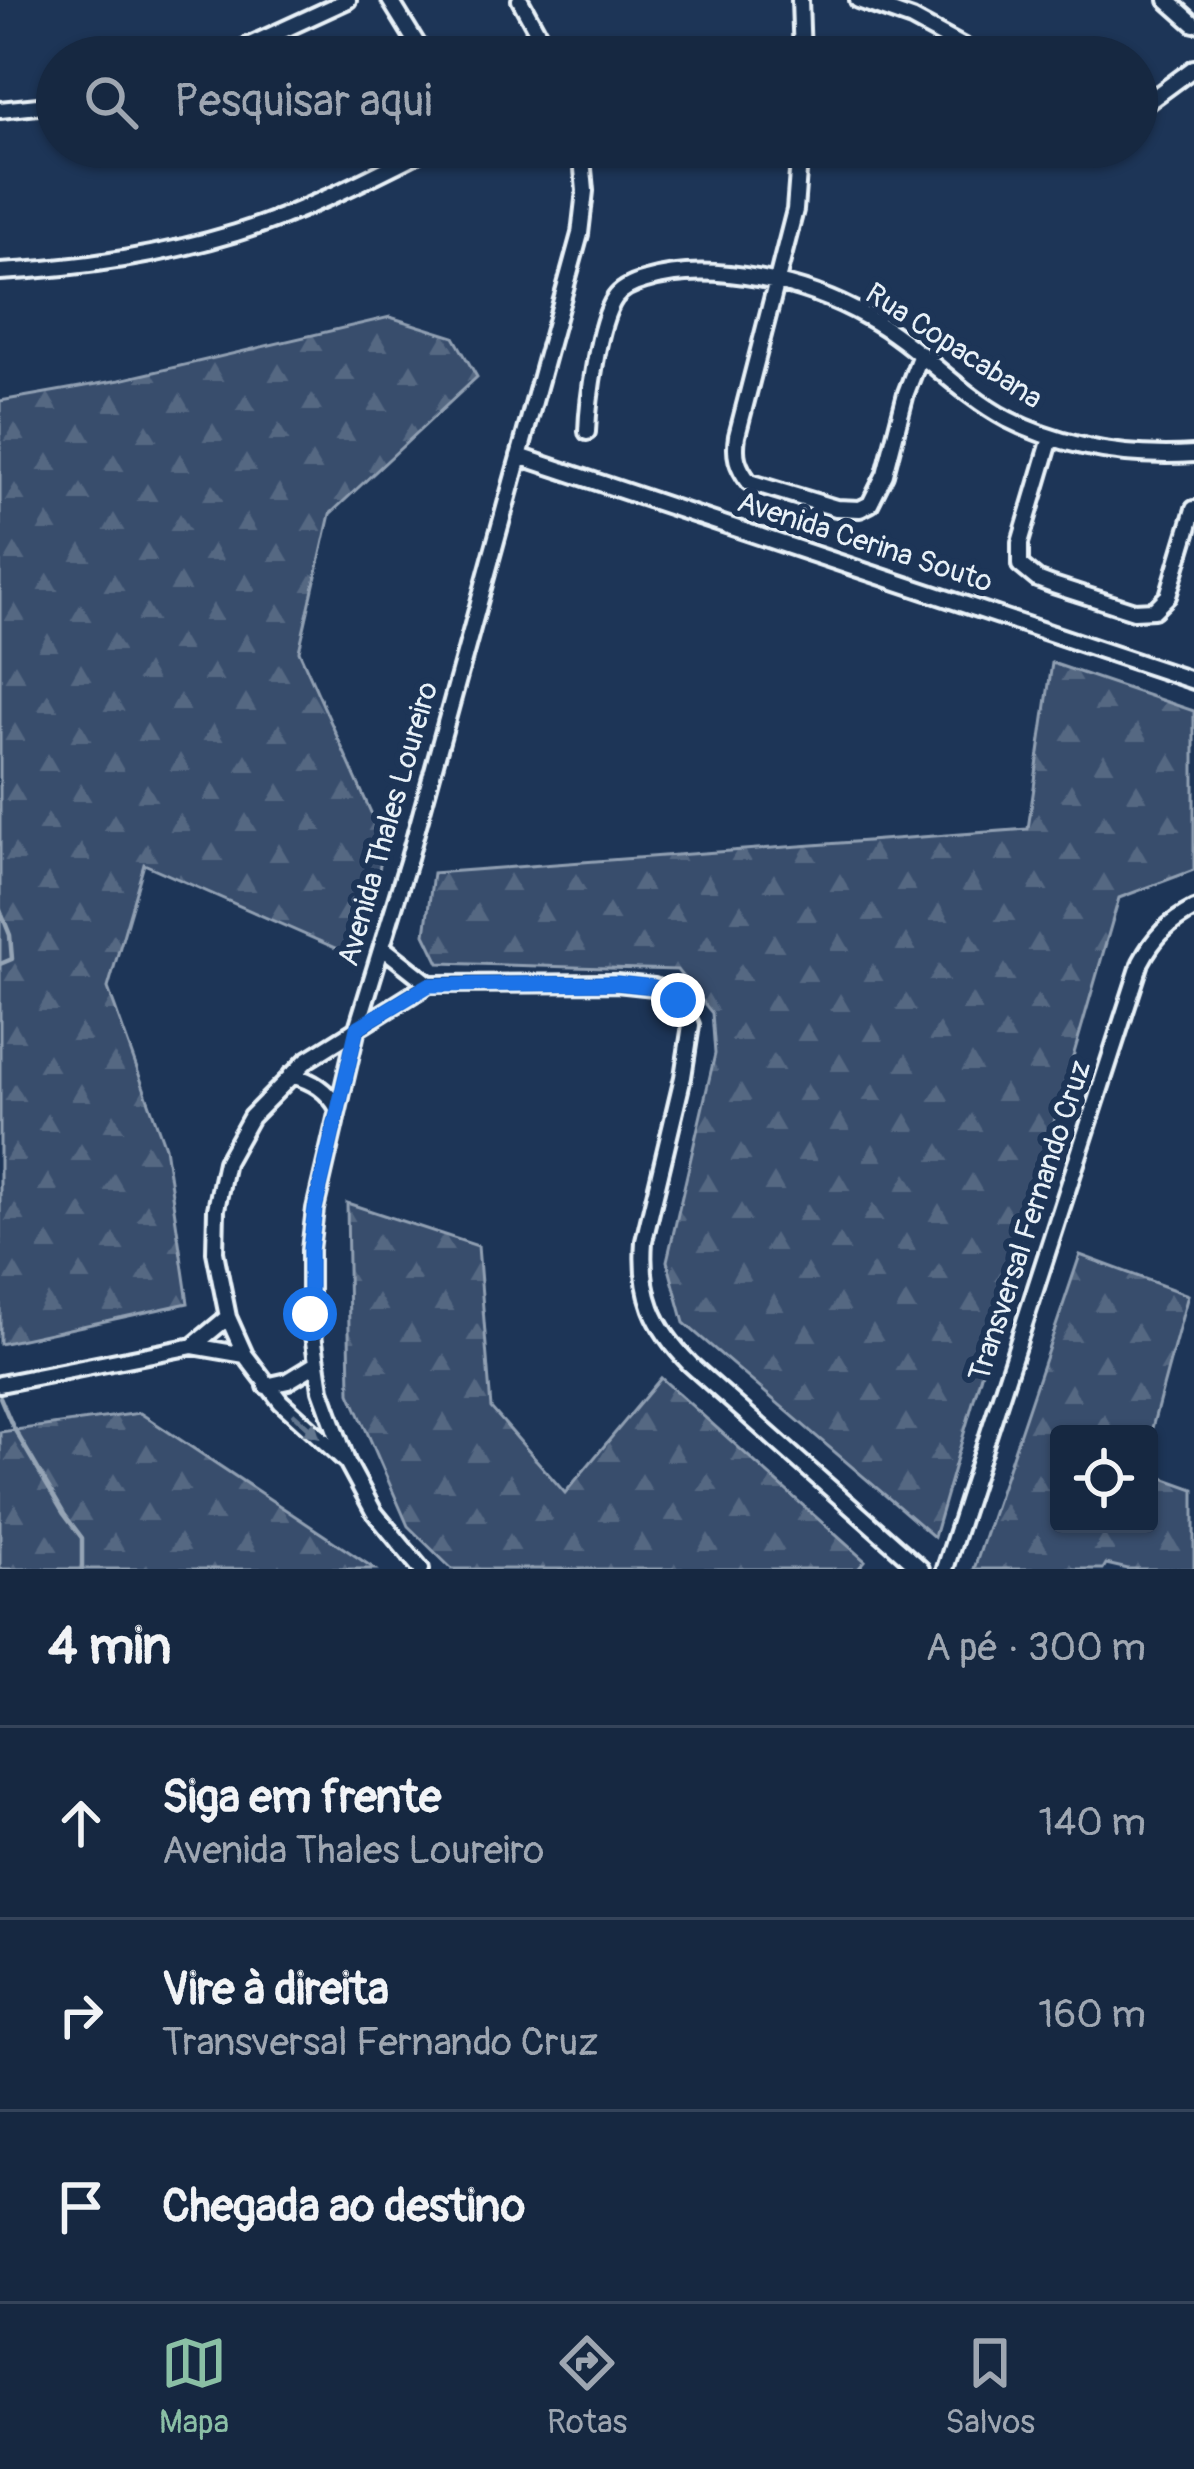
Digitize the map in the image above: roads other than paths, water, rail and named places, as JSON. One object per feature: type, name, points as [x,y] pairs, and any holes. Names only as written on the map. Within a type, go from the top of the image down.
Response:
[{"type":"street","points":[[270,36],[348,0]]},
{"type":"street","points":[[390,0],[412,36]]},
{"type":"street","points":[[520,0],[540,36]]},
{"type":"street","points":[[800,0],[801,36]]},
{"type":"street","points":[[858,0],[943,36]]},
{"type":"street","points":[[1166,0],[1194,24]]},
{"type":"street","points":[[1158,95],[1194,68]]},
{"type":"street","points":[[0,110],[36,106]]},
{"type":"street","points":[[0,272],[140,256],[240,232],[389,168]]},
{"type":"street","name":"Avenida Thales Loureiro","points":[[421,1569],[374,1513],[347,1462],[321,1390],[310,1314],[310,1250],[315,1209],[357,1028],[580,234],[582,168]]},
{"type":"street","points":[[798,168],[795,210],[735,450],[740,470],[749,482],[836,508],[860,509],[870,504],[886,474],[921,354]]},
{"type":"street","name":"Rua Copacabana","points":[[587,431],[589,397],[608,313],[620,292],[666,274],[691,272],[778,283],[865,315],[972,397],[1051,438],[1126,454],[1194,454]]},
{"type":"street","points":[[1051,438],[1020,543],[1020,565],[1037,579],[1134,611],[1154,610],[1168,596],[1194,509]]},
{"type":"street","name":"Avenida Cerina Souto","points":[[519,456],[1194,681]]},
{"type":"street","name":"Transversal Fernando Cruz","points":[[945,1569],[1141,962],[1161,931],[1194,909]]},
{"type":"street","points":[[382,947],[429,985]]},
{"type":"street","points":[[347,1462],[266,1386],[245,1355],[229,1317],[215,1252],[216,1209],[226,1162],[251,1118],[298,1077],[307,1060],[429,985],[616,983],[654,987],[682,1005],[691,1025],[644,1241],[642,1267],[652,1314],[690,1364],[921,1569]]},
{"type":"street","points":[[298,1077],[330,1096],[338,1109]]},
{"type":"street","points":[[193,1346],[229,1317]]},
{"type":"street","points":[[0,1384],[193,1346],[245,1355]]},
{"type":"street","points":[[266,1386],[288,1381],[316,1364]]},
{"type":"waterway","points":[[0,910],[10,935],[12,959],[0,964]]},
{"type":"waterway","points":[[0,1397],[12,1425],[82,1538],[82,1569]]}]
